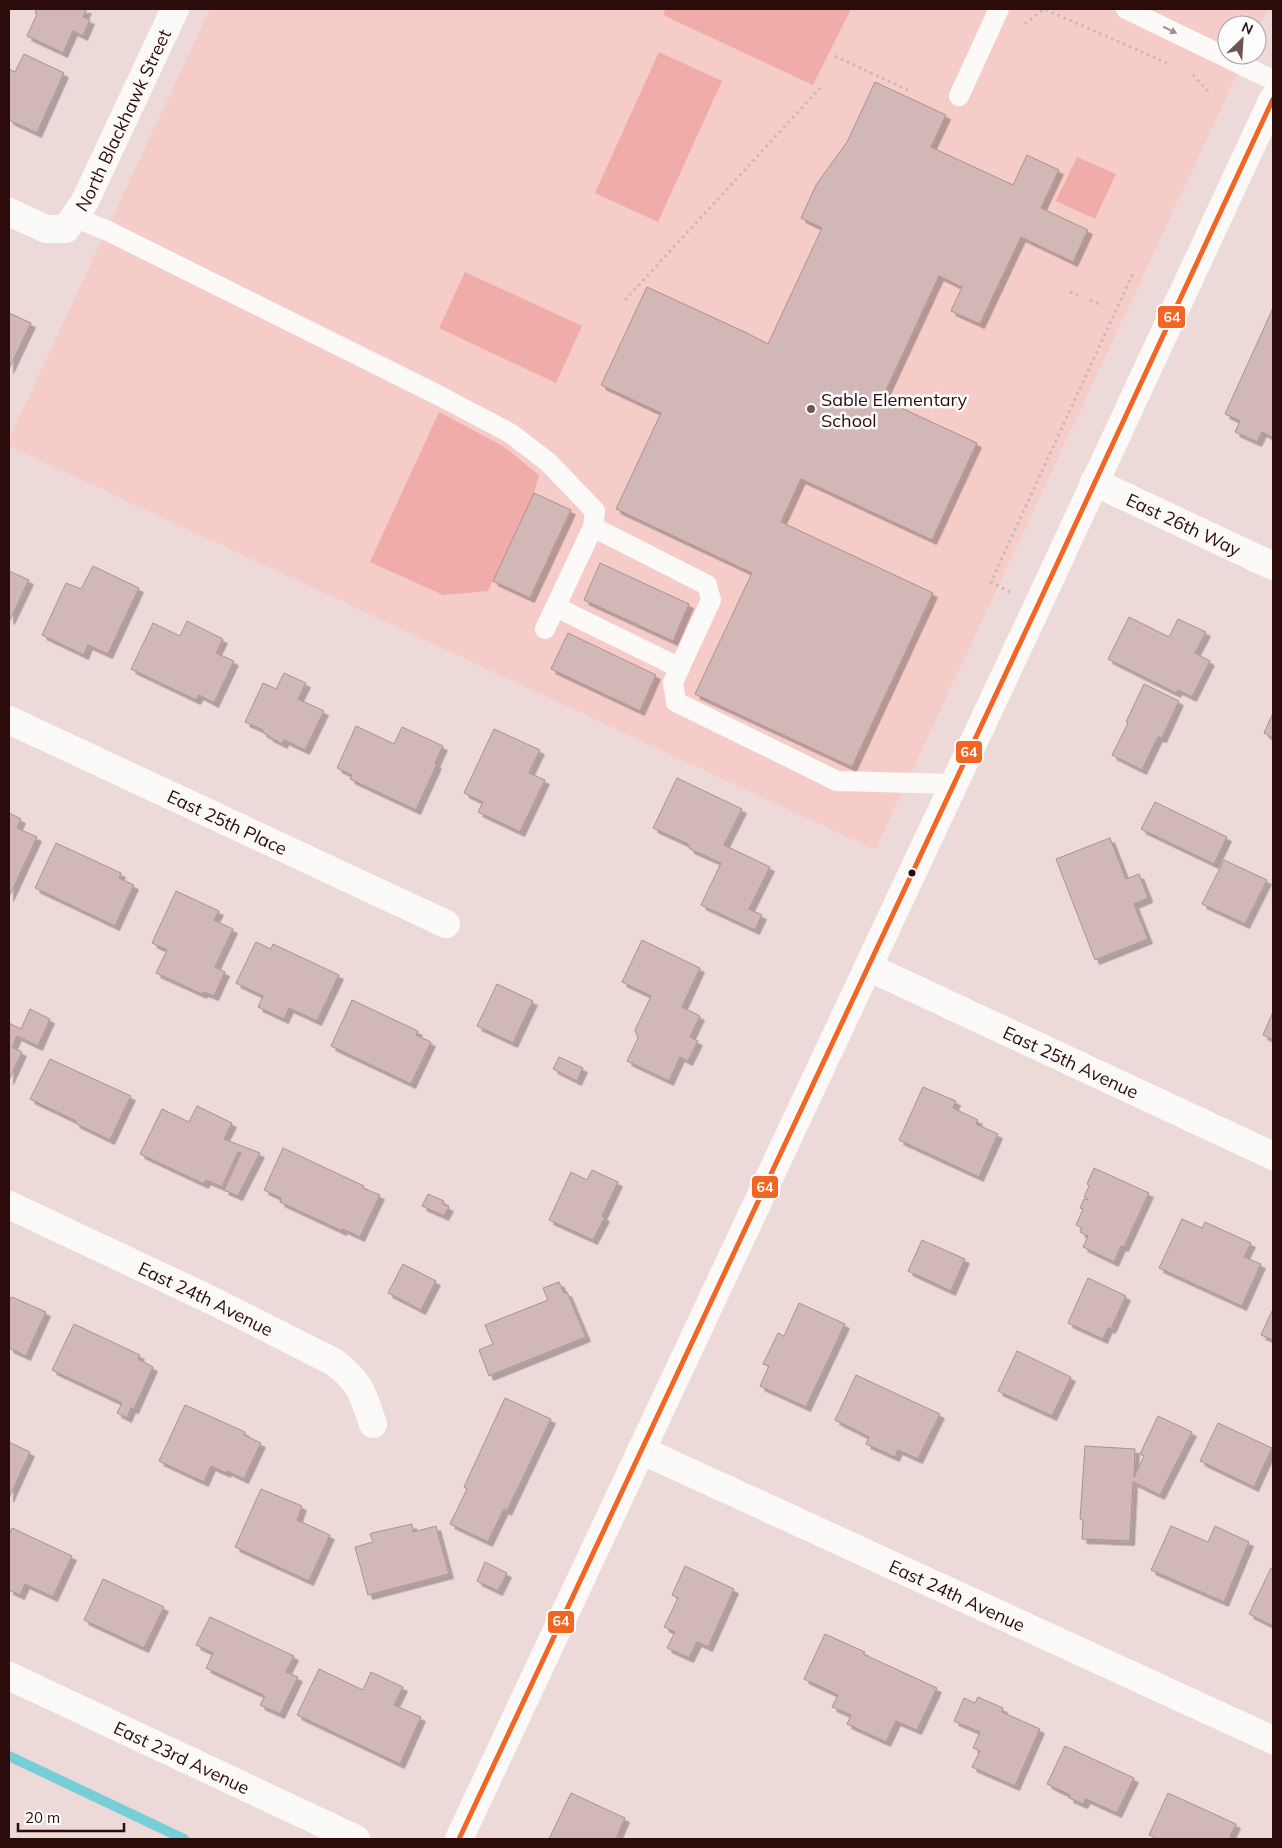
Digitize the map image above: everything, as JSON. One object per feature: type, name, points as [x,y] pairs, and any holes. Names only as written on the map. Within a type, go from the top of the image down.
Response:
[{"type":"street","name":"North Blackhawk Street","points":[[70,223],[85,201],[175,9]]},
{"type":"street","points":[[459,1839],[1273,99]]},
{"type":"street","points":[[9,212],[46,228],[70,223]]},
{"type":"street","name":"East 26th Way","points":[[1094,482],[1273,566]]},
{"type":"street","name":"East 25th Place","points":[[9,720],[446,924]]},
{"type":"street","name":"East 25th Avenue","points":[[868,967],[1273,1156]]},
{"type":"street","name":"East 24th Avenue","points":[[9,1205],[210,1300],[334,1362],[351,1375],[361,1389],[373,1424]]},
{"type":"street","name":"East 24th Avenue","points":[[641,1450],[1273,1740]]},
{"type":"street","name":"East 23rd Avenue","points":[[9,1676],[356,1839]]},
{"type":"lane","points":[[958,96],[999,9]]},
{"type":"lane","points":[[1126,9],[1273,80]]},
{"type":"lane","points":[[70,223],[108,231],[440,396],[510,433],[548,462],[596,511],[593,527],[545,629]]},
{"type":"lane","points":[[593,527],[707,585],[711,600],[673,682],[676,702],[837,781],[954,784]]},
{"type":"lane","points":[[556,607],[680,668]]},
{"type":"path","points":[[1019,28],[1044,9],[1172,66]]},
{"type":"path","points":[[835,56],[910,91]]},
{"type":"path","points":[[1187,72],[1193,74],[1210,93]]},
{"type":"path","points":[[625,300],[820,88]]},
{"type":"path","points":[[991,582],[1134,271]]},
{"type":"path","points":[[1070,292],[1078,295]]},
{"type":"path","points":[[1090,300],[1102,306]]},
{"type":"shaded area","points":[[210,9],[1268,9],[1265,15],[1217,15],[1217,65],[1241,65],[875,850],[9,446],[9,439]]},
{"type":"shaded area","points":[[666,9],[851,9],[813,85],[663,15]]},
{"type":"shaded area","points":[[659,52],[722,81],[658,222],[595,193]]},
{"type":"shaded area","points":[[1077,157],[1116,174],[1095,219],[1056,201]]},
{"type":"shaded area","points":[[465,272],[582,326],[556,383],[439,328]]},
{"type":"shaded area","points":[[439,412],[503,446],[539,475],[534,493],[488,591],[443,595],[370,562]]},
{"type":"building","points":[[37,9],[87,9],[83,17],[90,20],[83,36],[73,31],[63,53],[27,36],[37,14],[35,13]]},
{"type":"building","points":[[24,54],[64,73],[37,133],[9,120],[9,69],[15,72]]},
{"type":"building","points":[[875,82],[946,115],[931,147],[1013,185],[1027,155],[1059,170],[1041,208],[1088,230],[1073,262],[1021,237],[980,324],[951,311],[962,287],[939,276],[882,399],[977,443],[932,540],[801,479],[781,522],[933,593],[852,767],[695,694],[752,573],[616,509],[661,413],[601,385],[647,287],[768,344],[822,228],[801,218],[816,185],[847,142]]},
{"type":"building","points":[[1273,308],[1273,438],[1262,432],[1257,442],[1235,432],[1240,421],[1225,414]]},
{"type":"building","points":[[9,313],[31,323],[9,369]]},
{"type":"building","points":[[534,493],[571,510],[530,598],[493,581]]},
{"type":"building","points":[[600,563],[689,604],[673,641],[584,600]]},
{"type":"building","points":[[93,566],[139,588],[108,654],[88,645],[84,655],[42,635],[66,583],[81,589]]},
{"type":"building","points":[[9,571],[29,580],[10,620],[9,619]]},
{"type":"building","points":[[1129,617],[1169,637],[1178,619],[1206,632],[1195,653],[1210,661],[1192,697],[1178,690],[1176,693],[1108,659]]},
{"type":"building","points":[[187,621],[223,639],[216,653],[234,661],[214,703],[199,695],[196,700],[131,669],[153,623],[180,636]]},
{"type":"building","points":[[568,633],[656,675],[640,711],[551,669]]},
{"type":"building","points":[[284,673],[306,683],[298,699],[324,711],[305,750],[284,740],[283,744],[269,737],[262,732],[263,730],[245,722],[263,683],[276,689]]},
{"type":"building","points":[[1144,684],[1179,701],[1162,738],[1158,737],[1142,770],[1112,755]]},
{"type":"building","points":[[1273,713],[1273,738],[1264,733]]},
{"type":"building","points":[[356,726],[394,744],[402,727],[443,746],[416,810],[350,779],[352,775],[337,768]]},
{"type":"building","points":[[494,729],[540,750],[529,773],[545,780],[520,832],[478,812],[483,802],[464,793]]},
{"type":"building","points":[[677,778],[742,809],[724,845],[770,867],[749,909],[762,915],[755,930],[701,905],[721,863],[690,849],[688,844],[653,828]]},
{"type":"building","points":[[1155,802],[1227,837],[1214,864],[1141,829]]},
{"type":"building","points":[[9,813],[21,819],[17,828],[37,837],[9,897]]},
{"type":"building","points":[[1110,838],[1126,879],[1139,874],[1148,897],[1134,904],[1148,939],[1095,960],[1056,859]]},
{"type":"building","points":[[56,843],[121,873],[119,878],[134,885],[115,926],[35,888]]},
{"type":"building","points":[[1224,860],[1267,880],[1245,924],[1202,904]]},
{"type":"building","points":[[176,891],[219,911],[214,920],[233,929],[215,967],[225,972],[214,996],[204,992],[202,994],[156,973],[167,950],[152,943]]},
{"type":"building","points":[[642,940],[700,968],[682,1007],[700,1016],[690,1037],[698,1041],[688,1061],[680,1057],[669,1081],[627,1061],[638,1038],[635,1030],[651,996],[622,982]]},
{"type":"building","points":[[256,942],[271,949],[273,944],[339,975],[317,1021],[289,1008],[284,1019],[258,1007],[263,996],[236,983]]},
{"type":"building","points":[[497,984],[533,1001],[513,1043],[477,1026]]},
{"type":"building","points":[[352,1000],[418,1031],[416,1035],[431,1042],[411,1084],[331,1046]]},
{"type":"building","points":[[30,1009],[50,1019],[38,1046],[17,1036],[12,1047],[22,1052],[9,1080],[9,1023],[21,1029]]},
{"type":"building","points":[[1273,1012],[1273,1040],[1263,1035]]},
{"type":"building","points":[[559,1057],[583,1068],[577,1081],[553,1069]]},
{"type":"building","points":[[50,1059],[131,1096],[110,1140],[30,1099]]},
{"type":"building","points":[[923,1087],[956,1101],[953,1108],[978,1120],[976,1124],[998,1134],[979,1177],[899,1140]]},
{"type":"building","points":[[197,1106],[232,1123],[224,1139],[260,1153],[238,1196],[224,1190],[241,1153],[238,1152],[222,1187],[206,1180],[204,1184],[140,1154],[162,1109],[189,1122]]},
{"type":"building","points":[[283,1148],[380,1195],[360,1237],[343,1229],[342,1231],[280,1202],[281,1198],[264,1190]]},
{"type":"building","points":[[1094,1168],[1149,1193],[1124,1247],[1121,1246],[1114,1262],[1083,1247],[1088,1236],[1080,1232],[1082,1228],[1076,1225],[1083,1209],[1080,1208],[1084,1199],[1088,1199],[1084,1197]]},
{"type":"building","points":[[592,1170],[618,1182],[602,1216],[605,1217],[593,1240],[549,1220],[571,1172],[587,1180]]},
{"type":"building","points":[[428,1194],[444,1201],[443,1204],[449,1207],[444,1216],[422,1206]]},
{"type":"building","points":[[1182,1219],[1202,1228],[1205,1222],[1251,1243],[1244,1257],[1261,1264],[1242,1306],[1159,1268]]},
{"type":"building","points":[[922,1240],[965,1259],[951,1291],[908,1271]]},
{"type":"building","points":[[403,1264],[436,1281],[421,1310],[388,1293]]},
{"type":"building","points":[[1088,1278],[1126,1296],[1111,1329],[1108,1328],[1103,1339],[1068,1323]]},
{"type":"building","points":[[559,1282],[564,1293],[567,1292],[586,1337],[489,1376],[479,1350],[493,1344],[485,1325],[548,1300],[543,1288]]},
{"type":"building","points":[[12,1297],[46,1312],[26,1356],[9,1348],[9,1300]]},
{"type":"building","points":[[799,1303],[845,1324],[806,1407],[760,1386],[769,1366],[763,1364],[778,1333],[784,1336]]},
{"type":"building","points":[[1273,1312],[1273,1340],[1261,1335]]},
{"type":"building","points":[[74,1324],[140,1355],[138,1359],[153,1367],[134,1409],[131,1408],[127,1418],[117,1413],[122,1403],[52,1370]]},
{"type":"building","points":[[1017,1351],[1071,1377],[1052,1416],[998,1391]]},
{"type":"building","points":[[856,1375],[940,1414],[918,1459],[898,1450],[895,1457],[866,1444],[869,1437],[835,1420]]},
{"type":"building","points":[[505,1398],[551,1419],[507,1511],[504,1509],[488,1542],[450,1524],[467,1489],[464,1487]]},
{"type":"building","points":[[185,1405],[245,1432],[244,1435],[261,1443],[244,1479],[211,1466],[204,1482],[159,1461]]},
{"type":"building","points":[[1158,1416],[1192,1432],[1160,1495],[1133,1482],[1130,1541],[1082,1539],[1083,1520],[1080,1519],[1085,1446],[1135,1449],[1134,1477],[1144,1456],[1140,1454]]},
{"type":"building","points":[[1218,1423],[1272,1448],[1254,1487],[1200,1461]]},
{"type":"building","points":[[9,1442],[30,1452],[9,1498]]},
{"type":"building","points":[[261,1489],[302,1506],[297,1520],[330,1535],[309,1581],[235,1547]]},
{"type":"building","points":[[412,1524],[413,1532],[436,1526],[449,1574],[368,1595],[355,1547],[373,1542],[370,1534],[372,1533]]},
{"type":"building","points":[[1171,1526],[1208,1542],[1215,1526],[1249,1542],[1224,1602],[1151,1570]]},
{"type":"building","points":[[12,1528],[72,1556],[53,1597],[25,1584],[20,1595],[9,1590],[9,1535]]},
{"type":"building","points":[[485,1562],[507,1573],[498,1591],[477,1581]]},
{"type":"building","points":[[685,1566],[734,1589],[708,1647],[697,1642],[689,1658],[667,1648],[675,1632],[664,1627],[678,1598],[672,1595]]},
{"type":"building","points":[[1271,1568],[1273,1569],[1273,1626],[1249,1614]]},
{"type":"building","points":[[103,1579],[164,1607],[144,1648],[84,1620]]},
{"type":"building","points":[[210,1617],[294,1656],[286,1672],[298,1677],[280,1714],[260,1705],[265,1696],[206,1668],[213,1653],[196,1645]]},
{"type":"building","points":[[825,1634],[865,1652],[863,1654],[937,1688],[917,1730],[896,1721],[886,1742],[847,1724],[851,1715],[832,1707],[838,1695],[804,1679]]},
{"type":"building","points":[[319,1669],[363,1690],[371,1672],[403,1687],[394,1705],[421,1717],[400,1764],[297,1715]]},
{"type":"building","points":[[978,1697],[1003,1708],[1002,1712],[1040,1729],[1015,1786],[972,1767],[980,1751],[973,1748],[980,1732],[954,1721],[964,1698],[975,1703]]},
{"type":"building","points":[[1065,1746],[1134,1778],[1117,1813],[1086,1799],[1083,1804],[1069,1798],[1070,1795],[1047,1784]]},
{"type":"building","points":[[571,1793],[625,1818],[616,1839],[549,1839]]},
{"type":"building","points":[[1168,1793],[1236,1824],[1229,1839],[1158,1839],[1149,1835]]},
{"type":"waterway","points":[[9,1756],[184,1839]]},
{"type":"transit line","name":"64","points":[[459,1839],[1273,99]]},
{"type":"place","name":"Sable Elementary School","points":[[811,409]]}]
